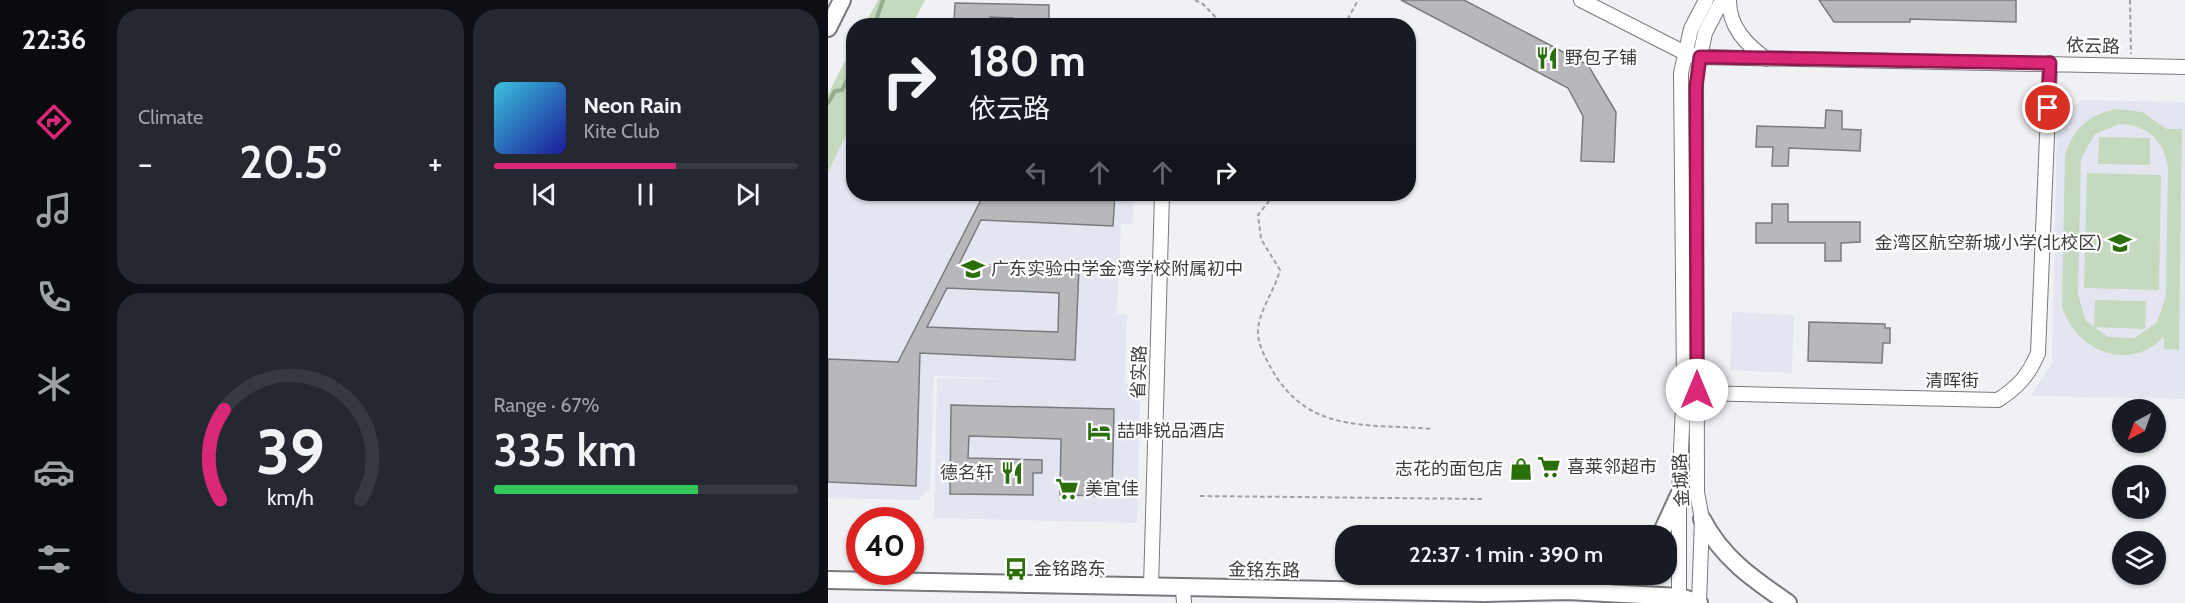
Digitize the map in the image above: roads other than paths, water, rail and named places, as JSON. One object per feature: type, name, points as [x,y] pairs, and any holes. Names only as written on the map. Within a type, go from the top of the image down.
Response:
[{"type":"main road","points":[[828,28],[842,0]]},
{"type":"main road","points":[[1665,525],[1679,495]]},
{"type":"main road","points":[[1702,519],[1720,549],[1732,562],[1788,603]]},
{"type":"main road","name":"金铭东路","points":[[828,580],[1115,595],[1151,587],[1183,596],[1544,597],[1568,591],[1699,603]]},
{"type":"main road","points":[[1568,591],[1595,585]]},
{"type":"street","name":"依云路","points":[[1581,0],[1685,53],[1700,57],[2185,67]]},
{"type":"street","name":"金城路","points":[[1679,600],[1679,495],[1684,383],[1681,74],[1691,28],[1706,0]]},
{"type":"street","name":"金城路","points":[[1699,603],[1702,519],[1697,492],[1696,87],[1705,33],[1722,0]]},
{"type":"street","points":[[1729,0],[1732,20],[1738,32],[1750,48],[1767,59]]},
{"type":"street","name":"清晖街","points":[[1697,393],[1998,400],[2016,388],[2031,371],[2038,353],[2050,63]]},
{"type":"street","name":"省实路","points":[[1151,587],[1162,201]]},
{"type":"waterway","points":[[877,18],[883,0]]},
{"type":"waterway","points":[[828,103],[835,91],[842,90],[846,82]]},
{"type":"place","name":"野包子铺","points":[[1547,58]]},
{"type":"place","name":"金湾区航空新城小学(北校区)","points":[[2120,243]]},
{"type":"place","name":"广东实验中学金湾学校附属初中","points":[[973,269]]},
{"type":"place","name":"喆啡锐品酒店","points":[[1099,431]]},
{"type":"place","name":"喜莱邻超市","points":[[1549,467]]},
{"type":"place","name":"志花的面包店","points":[[1521,469]]},
{"type":"place","name":"德名轩","points":[[1012,473]]},
{"type":"place","name":"美宜佳","points":[[1067,489]]},
{"type":"place","name":"金铭路东","points":[[1016,569]]}]
